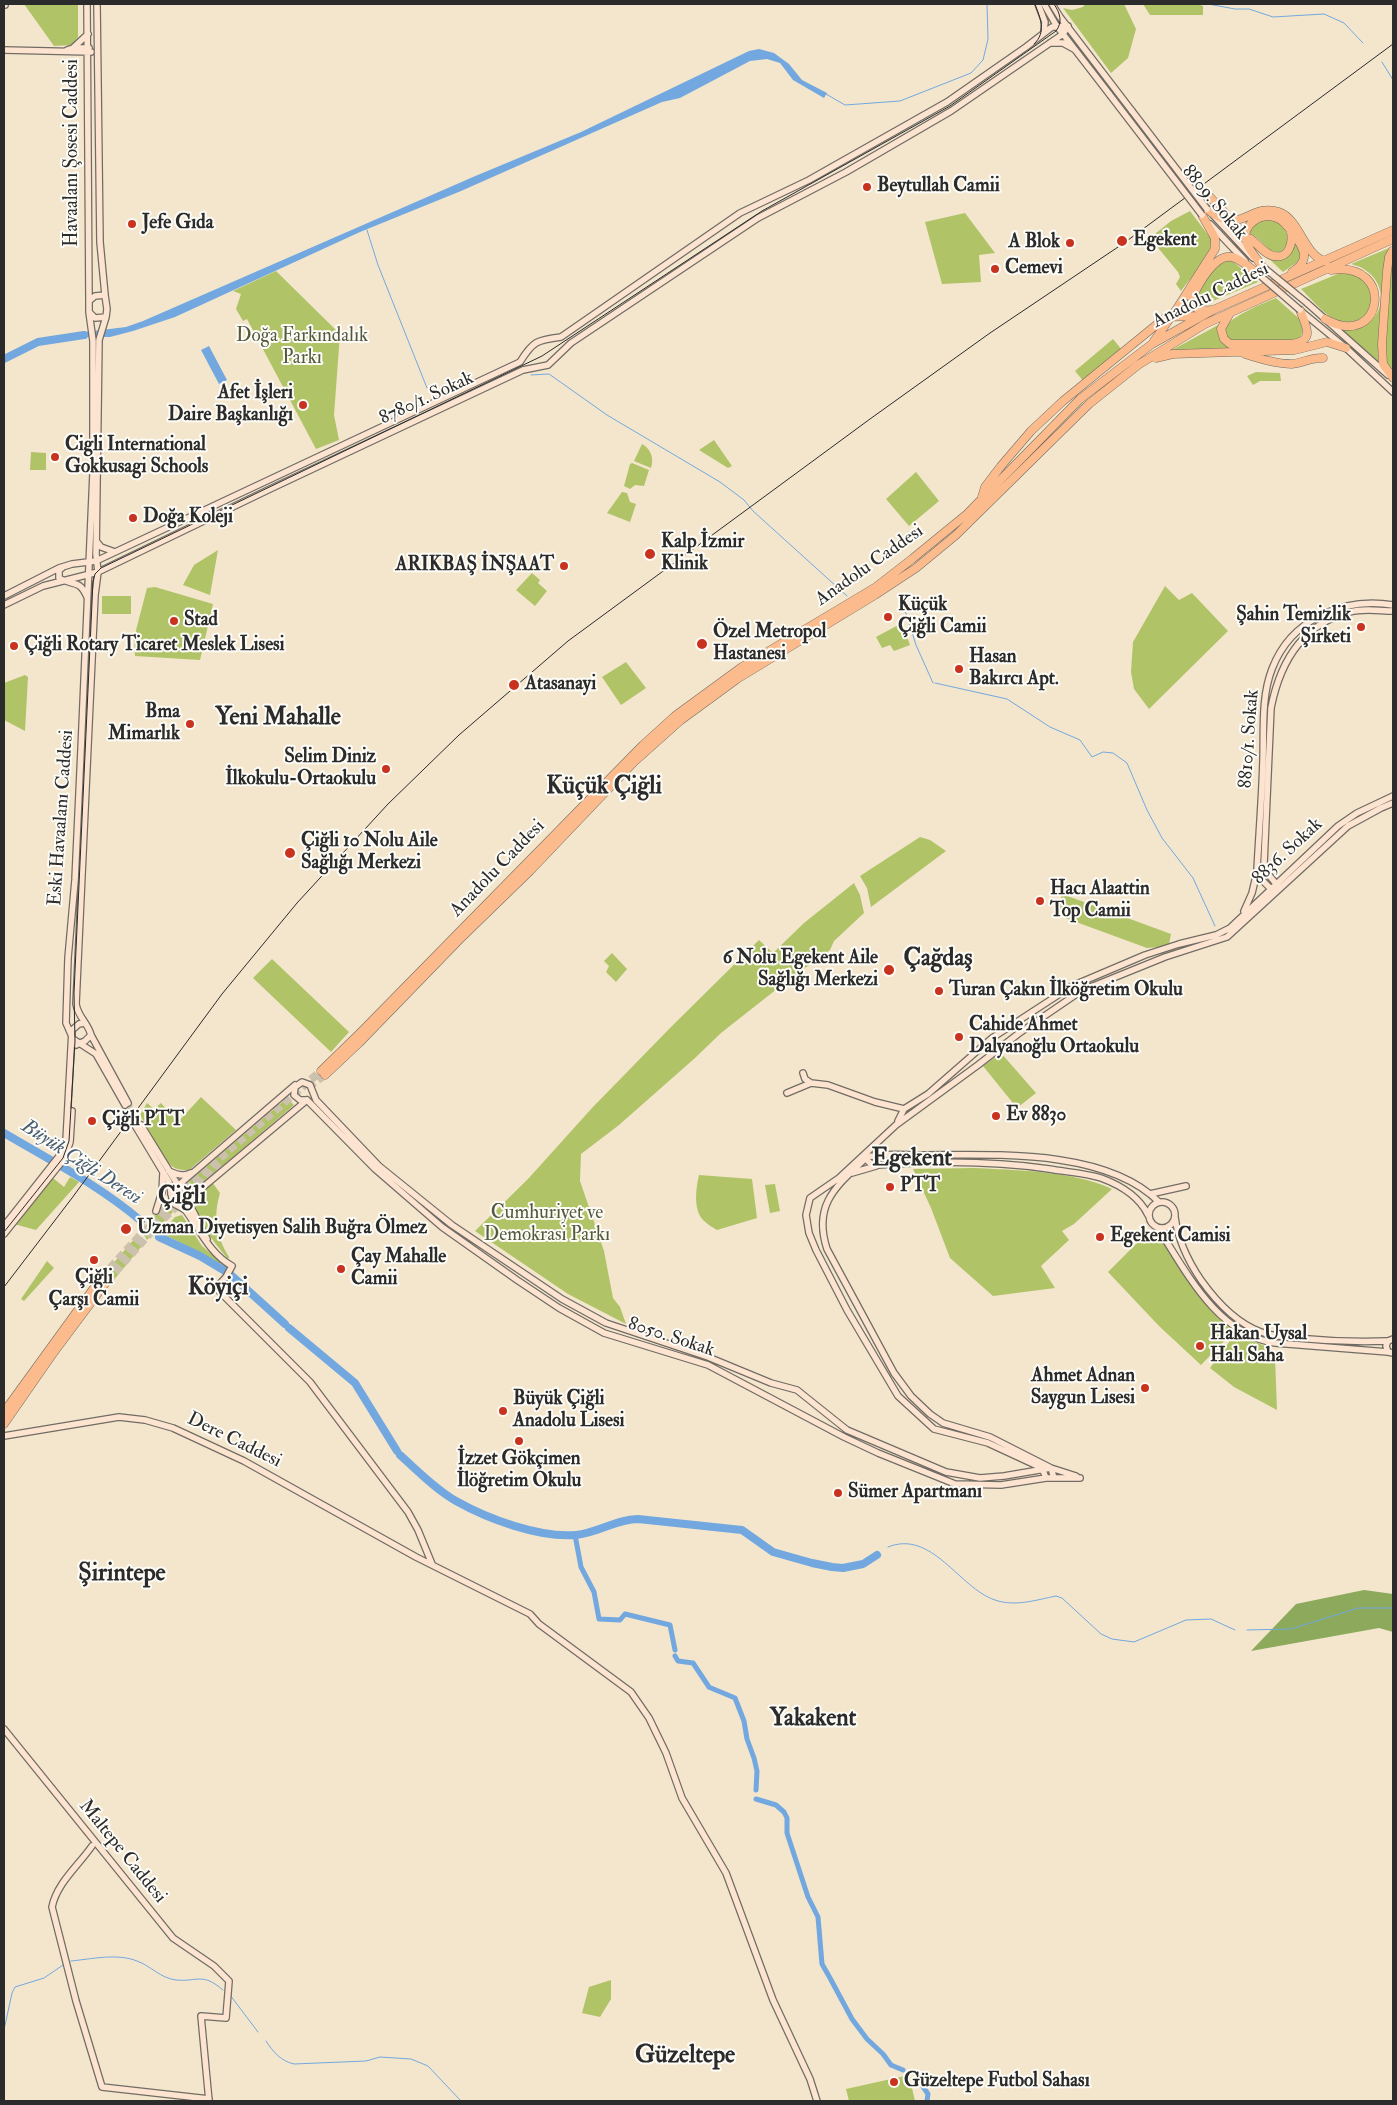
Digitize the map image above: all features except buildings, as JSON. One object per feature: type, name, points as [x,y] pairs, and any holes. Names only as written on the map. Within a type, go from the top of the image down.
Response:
[{"type":"highway","points":[[1206,192],[1225,213]]},
{"type":"highway","points":[[1205,212],[1219,218],[1235,221],[1265,210],[1279,212],[1292,222],[1314,255],[1326,261]]},
{"type":"highway","points":[[1152,344],[1215,249],[1215,238],[1205,212]]},
{"type":"highway","points":[[1259,269],[1246,241],[1246,231],[1251,222],[1260,218],[1276,217],[1284,221],[1305,254],[1302,264],[1287,277]]},
{"type":"highway","points":[[1251,240],[1268,254],[1274,256],[1282,255],[1292,245],[1290,230]]},
{"type":"highway","name":"Anadolu Caddesi","points":[[1393,230],[1202,315],[1152,344],[1080,399],[955,524],[876,587],[742,667],[676,716],[643,745],[323,1073],[359,1043],[459,940],[530,871],[634,762],[681,720],[737,679],[916,568],[956,535],[1089,404],[1138,365],[1205,324],[1393,239]]},
{"type":"highway","points":[[1393,250],[1389,257],[1387,271],[1382,344],[1383,364],[1393,379]]},
{"type":"highway","points":[[1213,310],[1196,308],[1193,305],[1192,298],[1216,262],[1226,257],[1232,257],[1259,269]]},
{"type":"highway","points":[[1322,272],[1347,268],[1363,272],[1375,283],[1378,297],[1377,309],[1366,322],[1345,326],[1332,324],[1325,319]]},
{"type":"highway","points":[[1230,313],[1221,329],[1224,339],[1230,344],[1291,344],[1300,342],[1306,335],[1307,324],[1300,310]]},
{"type":"highway","points":[[981,499],[985,487],[993,475],[1031,431],[1064,401],[1166,317],[1185,318],[1202,315]]},
{"type":"highway","points":[[1138,365],[1173,354],[1295,350],[1327,342],[1346,348]]},
{"type":"highway","points":[[1241,353],[1259,359],[1293,364],[1317,357],[1323,358]]},
{"type":"highway","points":[[4,1412],[104,1279],[4,1424]]},
{"type":"street","name":"Havaalanı Şosesi Caddesi","points":[[87,4],[89,301]]},
{"type":"street","name":"Havaalanı Şosesi Caddesi","points":[[97,4],[100,242],[105,295]]},
{"type":"street","points":[[1038,4],[1045,22],[1044,31]]},
{"type":"street","name":"8809. Sokak","points":[[1044,4],[1056,25],[1110,95],[1205,212]]},
{"type":"street","name":"8809. Sokak","points":[[1052,4],[1226,242],[1259,269],[1307,303],[1393,379]]},
{"type":"street","points":[[1056,25],[1068,26],[1063,34]]},
{"type":"street","name":"8780/1. Sokak","points":[[4,596],[64,566],[96,561],[520,362],[531,345],[536,342],[561,337],[752,207],[809,180],[947,102],[1026,47],[1044,31],[1056,25]]},
{"type":"street","points":[[72,50],[88,34]]},
{"type":"street","name":"8780/1. Sokak","points":[[4,605],[43,586],[98,572],[300,474],[524,370],[548,365],[571,343],[758,218],[829,181],[951,111],[1063,34]]},
{"type":"street","points":[[1048,43],[1063,44],[1075,49]]},
{"type":"street","points":[[4,50],[97,51]]},
{"type":"street","points":[[72,50],[83,60],[87,69]]},
{"type":"street","name":"8809. Sokak","points":[[1259,269],[1300,310],[1346,348],[1393,392]]},
{"type":"street","points":[[105,295],[106,317],[96,340],[91,330],[89,301],[95,296],[105,295]]},
{"type":"street","points":[[89,312],[98,319],[106,317]]},
{"type":"street","name":"Eski Havaalanı Caddesi","points":[[84,1023],[78,1014],[76,1004],[95,594],[98,572],[96,561],[96,340]]},
{"type":"street","name":"Eski Havaalanı Caddesi","points":[[62,1157],[66,1141],[72,1041],[66,1023],[68,958],[75,880],[88,599],[96,340]]},
{"type":"street","points":[[435,402],[438,410]]},
{"type":"street","points":[[96,542],[101,547],[115,552]]},
{"type":"street","points":[[64,566],[58,574],[63,580],[77,583],[83,587],[88,599]]},
{"type":"street","name":"8810/1. Sokak","points":[[1240,917],[1252,893],[1257,870],[1265,706],[1272,668],[1295,635],[1310,621],[1329,610],[1343,605],[1362,602],[1393,605]]},
{"type":"street","name":"8810/1. Sokak","points":[[1275,888],[1264,864],[1266,803],[1271,708],[1274,691],[1284,663],[1291,652],[1308,634],[1327,621],[1351,612],[1393,611]]},
{"type":"street","name":"8836. Sokak","points":[[904,1109],[928,1094],[992,1038],[1072,986],[1145,955],[1209,937],[1230,928],[1240,917],[1275,888],[1338,826],[1357,813],[1393,796]]},
{"type":"street","points":[[1051,1468],[1042,1468],[988,1443],[934,1429],[898,1396],[865,1341],[808,1232],[806,1215],[810,1198],[839,1178],[896,1125],[1018,1034],[1081,991],[1165,957],[1227,937],[1275,888],[1348,826],[1381,808],[1393,804]]},
{"type":"street","points":[[1257,870],[1263,881],[1275,888]]},
{"type":"street","points":[[84,1023],[89,1029],[127,1104],[93,1050],[78,1044],[71,1036],[74,1027],[84,1023]]},
{"type":"street","points":[[4,1234],[62,1157],[70,1142],[76,1045],[85,1041],[91,1035]]},
{"type":"street","points":[[803,1073],[805,1079],[811,1083],[828,1085],[875,1102],[904,1109],[896,1125]]},
{"type":"street","points":[[171,1194],[174,1189],[296,1084],[308,1083],[312,1087],[312,1093],[307,1100],[253,1143],[181,1207]]},
{"type":"street","points":[[787,1093],[811,1083]]},
{"type":"street","points":[[296,1084],[294,1089],[296,1097],[300,1100],[307,1100]]},
{"type":"street","name":"8050. Sokak","points":[[312,1093],[318,1102],[380,1166],[452,1225],[562,1298],[606,1323],[708,1358],[771,1383],[797,1390],[847,1430],[946,1472],[980,1478],[1004,1476],[1042,1468]]},
{"type":"street","name":"8050. Sokak","points":[[307,1100],[375,1169],[442,1227],[559,1308],[604,1333],[708,1365],[844,1437],[955,1484],[1000,1485],[1046,1478],[1080,1478],[1051,1468]]},
{"type":"street","points":[[139,1126],[165,1171],[173,1203],[181,1207],[202,1238],[232,1268],[216,1288],[310,1382],[408,1512],[418,1530],[432,1564]]},
{"type":"street","points":[[880,1140],[876,1151],[880,1155]]},
{"type":"street","points":[[1054,1478],[1051,1468],[990,1437],[943,1423],[930,1414],[911,1396],[894,1373],[827,1249],[822,1233],[822,1218],[829,1198],[841,1181],[864,1156],[982,1155],[1054,1158],[1092,1167],[1129,1181],[1159,1202],[1171,1205],[1178,1236],[1193,1268],[1222,1306],[1248,1326],[1274,1336],[1325,1340],[1390,1340],[1386,1348],[1391,1352]]},
{"type":"street","points":[[864,1156],[870,1163],[878,1165],[1018,1165],[1076,1172],[1100,1178],[1135,1197],[1144,1206],[1151,1223],[1158,1228],[1195,1284],[1216,1311],[1246,1335],[1258,1340],[1391,1352]]},
{"type":"street","points":[[850,1173],[878,1165]]},
{"type":"street","points":[[4,1226],[52,1170]]},
{"type":"street","points":[[165,1171],[176,1175],[187,1175],[196,1172]]},
{"type":"street","points":[[165,1171],[179,1186],[189,1191],[197,1221],[213,1249]]},
{"type":"street","points":[[156,1211],[162,1192],[165,1171]]},
{"type":"street","points":[[1150,1194],[1186,1186]]},
{"type":"street","points":[[1148,1215],[1151,1206],[1159,1202]]},
{"type":"street","points":[[1158,1228],[1167,1227],[1175,1217]]},
{"type":"street","points":[[1216,1311],[1222,1306]]},
{"type":"street","name":"Dere Caddesi","points":[[4,1436],[119,1417],[145,1420],[173,1428],[244,1461],[298,1490],[318,1504],[356,1525],[530,1614],[545,1629],[631,1692],[649,1718],[666,1753],[682,1798],[726,1873],[773,2000],[810,2079],[817,2101]]},
{"type":"street","points":[[1042,1468],[1046,1478]]},
{"type":"street","name":"Maltepe Caddesi","points":[[4,1729],[173,1938],[214,1966],[229,1981],[226,2018],[201,2016],[209,2100]]},
{"type":"street","points":[[92,1846],[61,1884],[54,1896],[52,1907],[76,2001],[102,2087],[209,2100]]},
{"type":"green space","points":[[24,4],[78,4],[78,37],[72,45],[54,46]]},
{"type":"green space","points":[[1085,4],[1124,4],[1136,29],[1128,58],[1111,73],[1063,8],[1072,10],[1083,7]]},
{"type":"green space","points":[[1143,4],[1197,4],[1203,6],[1203,15],[1150,15]]},
{"type":"green space","points":[[1190,211],[1212,240],[1211,247],[1204,261],[1181,291],[1176,284],[1180,277],[1178,272],[1150,238],[1171,221]]},
{"type":"green space","points":[[965,213],[995,253],[979,255],[981,282],[942,284],[925,222]]},
{"type":"green space","points":[[1273,219],[1280,224],[1288,236],[1289,244],[1280,252],[1271,251],[1254,235],[1252,238],[1249,235],[1252,226],[1262,220]]},
{"type":"green space","points":[[1296,243],[1301,251],[1300,260],[1283,272],[1267,257],[1288,255]]},
{"type":"green space","points":[[1389,248],[1378,361],[1342,330],[1357,328],[1369,322],[1377,313],[1381,302],[1380,291],[1375,279],[1365,270],[1351,264]]},
{"type":"green space","points":[[1393,254],[1393,371],[1386,361],[1385,352],[1391,260]]},
{"type":"green space","points":[[1231,260],[1258,282],[1201,306],[1195,302],[1196,293],[1219,263]]},
{"type":"green space","name":"Doğa Farkındalık Parkı","points":[[276,271],[340,334],[334,415],[339,440],[316,449],[247,319],[243,321],[236,309],[241,294],[233,291]]},
{"type":"green space","points":[[1345,271],[1361,275],[1375,298],[1365,318],[1345,322],[1337,320],[1322,310],[1301,289]]},
{"type":"green space","points":[[1276,298],[1303,322],[1303,331],[1298,340],[1238,342],[1227,337],[1224,331],[1228,324],[1236,317]]},
{"type":"green space","points":[[1220,324],[1218,332],[1220,339],[1224,344],[1232,348],[1170,351]]},
{"type":"green space","points":[[1113,339],[1122,350],[1084,382],[1075,371]]},
{"type":"green space","points":[[1256,372],[1280,373],[1281,381],[1260,381],[1253,385],[1247,376]]},
{"type":"green space","points":[[714,440],[732,466],[728,468],[699,450]]},
{"type":"green space","points":[[642,444],[648,448],[651,454],[651,468],[634,461]]},
{"type":"green space","points":[[31,452],[46,453],[46,470],[30,470]]},
{"type":"green space","points":[[632,463],[649,470],[644,486],[635,485],[630,489],[624,486],[630,464]]},
{"type":"green space","points":[[916,472],[939,501],[909,526],[886,499]]},
{"type":"green space","points":[[622,492],[627,493],[630,502],[636,504],[630,522],[607,513]]},
{"type":"green space","points":[[218,550],[210,595],[183,585],[194,565]]},
{"type":"green space","points":[[532,573],[540,580],[538,583],[547,591],[535,606],[516,590]]},
{"type":"green space","points":[[1165,586],[1179,600],[1192,593],[1228,631],[1149,709],[1134,689],[1131,672],[1133,642]]},
{"type":"green space","name":"Stad","points":[[155,587],[213,604],[200,660],[135,656],[134,638],[147,588]]},
{"type":"green space","points":[[102,596],[131,596],[131,614],[102,614]]},
{"type":"green space","points":[[902,623],[910,645],[894,651],[890,645],[882,648],[876,637]]},
{"type":"green space","points":[[626,662],[646,688],[621,705],[602,677]]},
{"type":"green space","points":[[25,675],[28,677],[25,731],[4,720],[4,683]]},
{"type":"green space","points":[[920,837],[930,840],[946,851],[871,907],[867,888],[860,876]]},
{"type":"green space","name":"Cumhuriyet ve Demokrasi Parkı","points":[[854,883],[860,895],[864,913],[834,941],[830,950],[721,1033],[619,1125],[581,1154],[580,1181],[604,1251],[613,1298],[620,1307],[626,1324],[568,1294],[475,1231],[528,1179],[592,1108],[671,1027],[759,940],[773,953],[804,923]]},
{"type":"green space","points":[[1062,894],[1171,934],[1169,944],[1147,948],[1057,915]]},
{"type":"green space","points":[[612,953],[627,969],[616,982],[606,972],[609,966],[604,961]]},
{"type":"green space","points":[[272,959],[349,1032],[331,1052],[253,978]]},
{"type":"green space","points":[[1001,1053],[1036,1093],[1017,1108],[983,1066]]},
{"type":"green space","points":[[201,1097],[236,1130],[189,1170],[182,1170],[171,1166],[166,1161],[140,1115],[147,1103],[154,1109],[161,1103],[178,1122]]},
{"type":"green space","points":[[287,1098],[294,1105],[196,1189],[189,1183],[190,1180]]},
{"type":"green space","points":[[973,1168],[1044,1172],[1080,1178],[1112,1189],[1074,1224],[1062,1231],[1069,1240],[1041,1266],[1055,1288],[993,1296],[950,1258],[931,1208],[913,1169]]},
{"type":"green space","points":[[699,1175],[752,1179],[757,1218],[717,1230],[708,1224],[703,1220],[698,1210],[696,1192]]},
{"type":"green space","points":[[70,1177],[79,1182],[36,1230],[14,1224],[53,1178],[64,1187]]},
{"type":"green space","points":[[212,1182],[220,1193],[216,1218],[221,1242],[229,1257],[228,1259],[206,1230],[196,1205],[195,1197]]},
{"type":"green space","points":[[775,1184],[780,1211],[770,1213],[765,1185]]},
{"type":"green space","points":[[165,1204],[173,1212],[147,1240],[144,1235],[139,1233]]},
{"type":"green space","points":[[182,1215],[202,1246],[223,1264],[215,1262],[160,1234],[175,1217]]},
{"type":"green space","points":[[1155,1234],[1161,1239],[1203,1300],[1234,1331],[1201,1365],[1159,1326],[1108,1272],[1145,1235]]},
{"type":"green space","points":[[135,1238],[140,1240],[141,1247],[113,1281],[104,1274]]},
{"type":"green space","points":[[47,1261],[54,1268],[24,1301],[21,1299]]},
{"type":"green space","points":[[1235,1334],[1265,1346],[1264,1355],[1275,1357],[1277,1410],[1234,1387],[1210,1368]]},
{"type":"green space","points":[[1364,1590],[1393,1594],[1393,1632],[1379,1628],[1251,1651],[1296,1604]]},
{"type":"green space","points":[[611,1980],[611,1999],[600,2017],[582,2013],[589,1987]]},
{"type":"green space","name":"Güzeltepe Futbol Sahası","points":[[909,2075],[915,2101],[849,2101],[846,2089]]},
{"type":"water","points":[[759,49],[774,53],[789,64],[802,80],[827,93],[824,98],[793,80],[780,63],[767,59],[750,61],[680,98],[662,102],[461,191],[360,232],[175,317],[110,337],[85,337],[85,332],[126,327],[143,321],[581,132],[749,51]]},
{"type":"water","points":[[209,346],[227,380],[219,384],[201,350]]},
{"type":"waterway","points":[[826,94],[845,105],[900,101],[971,73],[983,60],[988,39],[987,4]]},
{"type":"waterway","points":[[1208,4],[1235,9],[1249,9],[1273,17],[1324,14],[1344,23],[1363,43]]},
{"type":"waterway","points":[[1382,62],[1393,80]]},
{"type":"waterway","points":[[367,230],[378,265],[427,388]]},
{"type":"waterway","name":"Büyük Çiğli Deresi","points":[[4,359],[38,342],[84,335]]},
{"type":"waterway","points":[[531,375],[549,374],[607,415],[720,482],[744,500],[753,511],[847,596]]},
{"type":"waterway","points":[[902,601],[916,645],[933,683]]},
{"type":"waterway","points":[[935,683],[1007,699],[1050,727],[1080,740],[1092,757],[1103,752],[1113,753],[1127,763],[1147,810],[1162,838],[1193,878],[1215,926]]},
{"type":"waterway","name":"Büyük Çiğli Deresi","points":[[4,1133],[92,1185],[141,1221]]},
{"type":"waterway","name":"Büyük Çiğli Deresi","points":[[159,1237],[200,1256],[225,1271]]},
{"type":"waterway","name":"Büyük Çiğli Deresi","points":[[232,1276],[285,1324]]},
{"type":"waterway","name":"Büyük Çiğli Deresi","points":[[289,1328],[355,1383],[397,1451]]},
{"type":"waterway","name":"Büyük Çiğli Deresi","points":[[400,1455],[434,1485],[456,1501],[498,1520],[530,1530],[562,1535],[576,1535],[592,1532],[622,1521],[638,1519],[742,1530],[773,1552],[832,1567],[843,1568],[863,1564],[877,1555]]},
{"type":"waterway","points":[[575,1535],[581,1567],[594,1592],[599,1619],[620,1620],[625,1614],[670,1625],[675,1650]]},
{"type":"waterway","name":"Büyük Çiğli Deresi","points":[[888,1547],[904,1544],[918,1546],[945,1562],[982,1594],[995,1600],[1018,1603],[1056,1596],[1062,1598],[1101,1634],[1112,1639],[1134,1642],[1186,1620],[1211,1619],[1235,1630]]},
{"type":"waterway","name":"Büyük Çiğli Deresi","points":[[1247,1630],[1291,1629],[1358,1608],[1393,1608]]},
{"type":"waterway","points":[[675,1656],[678,1661],[693,1663],[709,1687]]},
{"type":"waterway","points":[[711,1688],[735,1698],[744,1721],[747,1739],[757,1771],[756,1790]]},
{"type":"waterway","points":[[756,1799],[776,1805],[784,1812],[787,1818],[787,1833],[808,1897],[818,1917],[822,1964],[852,2019],[867,2039],[883,2054],[891,2065],[903,2070]]},
{"type":"waterway","points":[[71,1961],[121,1957],[142,1963],[170,1979],[205,1979],[223,1990]]},
{"type":"waterway","points":[[4,2030],[15,1987],[44,1978],[63,1965]]},
{"type":"waterway","points":[[230,1995],[258,2032]]},
{"type":"waterway","points":[[266,2041],[278,2056],[294,2064],[366,2061],[380,2057],[411,2059],[428,2066],[461,2101]]},
{"type":"waterway","points":[[918,2079],[928,2094],[927,2101]]},
{"type":"tunnel","points":[[1230,218],[1250,238]]},
{"type":"tunnel","points":[[102,1277],[177,1195],[321,1071]]},
{"type":"tunnel","points":[[308,1087],[325,1075]]},
{"type":"tunnel","points":[[128,1103],[141,1125]]},
{"type":"tunnel","points":[[125,1105],[136,1127]]},
{"type":"tunnel","points":[[107,1281],[162,1220],[221,1165]]},
{"type":"tram line","points":[[1034,44],[1041,30],[1035,4]]},
{"type":"tram line","points":[[4,1232],[63,1158],[69,1141],[75,1041],[74,993],[93,581],[95,574],[101,568],[542,356],[762,211],[950,106],[1056,31],[1060,18],[1054,4]]},
{"type":"railway","points":[[4,1287],[222,994],[297,903],[388,804],[459,735],[568,641],[990,333],[1124,243],[1393,44]]},
{"type":"place","name":"Beytullah Camii","points":[[867,187]]},
{"type":"place","name":"Jefe Gıda","points":[[132,224]]},
{"type":"place","name":"Egekent","points":[[1122,241]]},
{"type":"place","name":"A Blok","points":[[1070,243]]},
{"type":"place","name":"Cemevi","points":[[995,269]]},
{"type":"place","name":"Afet İşleri Daire Başkanlığı","points":[[303,405]]},
{"type":"place","name":"Cigli International Gokkusagi Schools","points":[[55,457]]},
{"type":"place","name":"Doğa Koleji","points":[[133,518]]},
{"type":"place","name":"Kalp İzmir Klinik","points":[[650,554]]},
{"type":"place","name":"ARIKBAŞ İNŞAAT","points":[[564,566]]},
{"type":"place","name":"Küçük Çiğli Camii","points":[[888,617]]},
{"type":"place","name":"Stad","points":[[174,621]]},
{"type":"place","name":"Şahin Temizlik Şirketi","points":[[1361,627]]},
{"type":"place","name":"Özel Metropol Hastanesi","points":[[702,644]]},
{"type":"place","name":"Çiğli Rotary Ticaret Meslek Lisesi","points":[[14,646]]},
{"type":"place","name":"Hasan Bakırcı Apt.","points":[[959,669]]},
{"type":"place","name":"Atasanayi","points":[[514,685]]},
{"type":"place","name":"Bma Mimarlık","points":[[190,724]]},
{"type":"place","name":"Selim Diniz İlkokulu-Ortaokulu","points":[[386,769]]},
{"type":"place","name":"Çiğli 10 Nolu Aile Sağlığı Merkezi","points":[[290,853]]},
{"type":"place","name":"Hacı Alaattin Top Camii","points":[[1040,901]]},
{"type":"place","name":"6 Nolu Egekent Aile Sağlığı Merkezi","points":[[889,970]]},
{"type":"place","name":"Turan Çakın İlköğretim Okulu","points":[[939,991]]},
{"type":"place","name":"Cahide Ahmet Dalyanoğlu Ortaokulu","points":[[959,1037]]},
{"type":"place","name":"Ev 8830","points":[[996,1116]]},
{"type":"place","name":"Çiğli PTT","points":[[92,1121]]},
{"type":"place","name":"PTT","points":[[890,1187]]},
{"type":"place","name":"Uzman Diyetisyen Salih Buğra Ölmez","points":[[126,1229]]},
{"type":"place","name":"Egekent Camisi","points":[[1100,1237]]},
{"type":"place","name":"Çiğli Çarşı Camii","points":[[94,1260]]},
{"type":"place","name":"Çay Mahalle Camii","points":[[341,1269]]},
{"type":"place","name":"Hakan Uysal Halı Saha","points":[[1200,1346]]},
{"type":"place","name":"Ahmet Adnan Saygun Lisesi","points":[[1145,1388]]},
{"type":"place","name":"Büyük Çiğli Anadolu Lisesi","points":[[503,1411]]},
{"type":"place","name":"İzzet Gökçimen İlöğretim Okulu","points":[[519,1441]]},
{"type":"place","name":"Sümer Apartmanı","points":[[838,1493]]},
{"type":"place","name":"Güzeltepe Futbol Sahası","points":[[894,2082]]},
{"type":"district","name":"Yeni Mahalle","points":[[278,719]]},
{"type":"district","name":"Küçük Çiğli","points":[[604,788]]},
{"type":"district","name":"Çağdaş","points":[[938,960]]},
{"type":"district","name":"Egekent","points":[[912,1160]]},
{"type":"district","name":"Çiğli","points":[[182,1198]]},
{"type":"district","name":"Köyiçi","points":[[218,1289]]},
{"type":"district","name":"Şirintepe","points":[[122,1575]]},
{"type":"district","name":"Yakakent","points":[[813,1720]]},
{"type":"district","name":"Güzeltepe","points":[[685,2057]]}]
